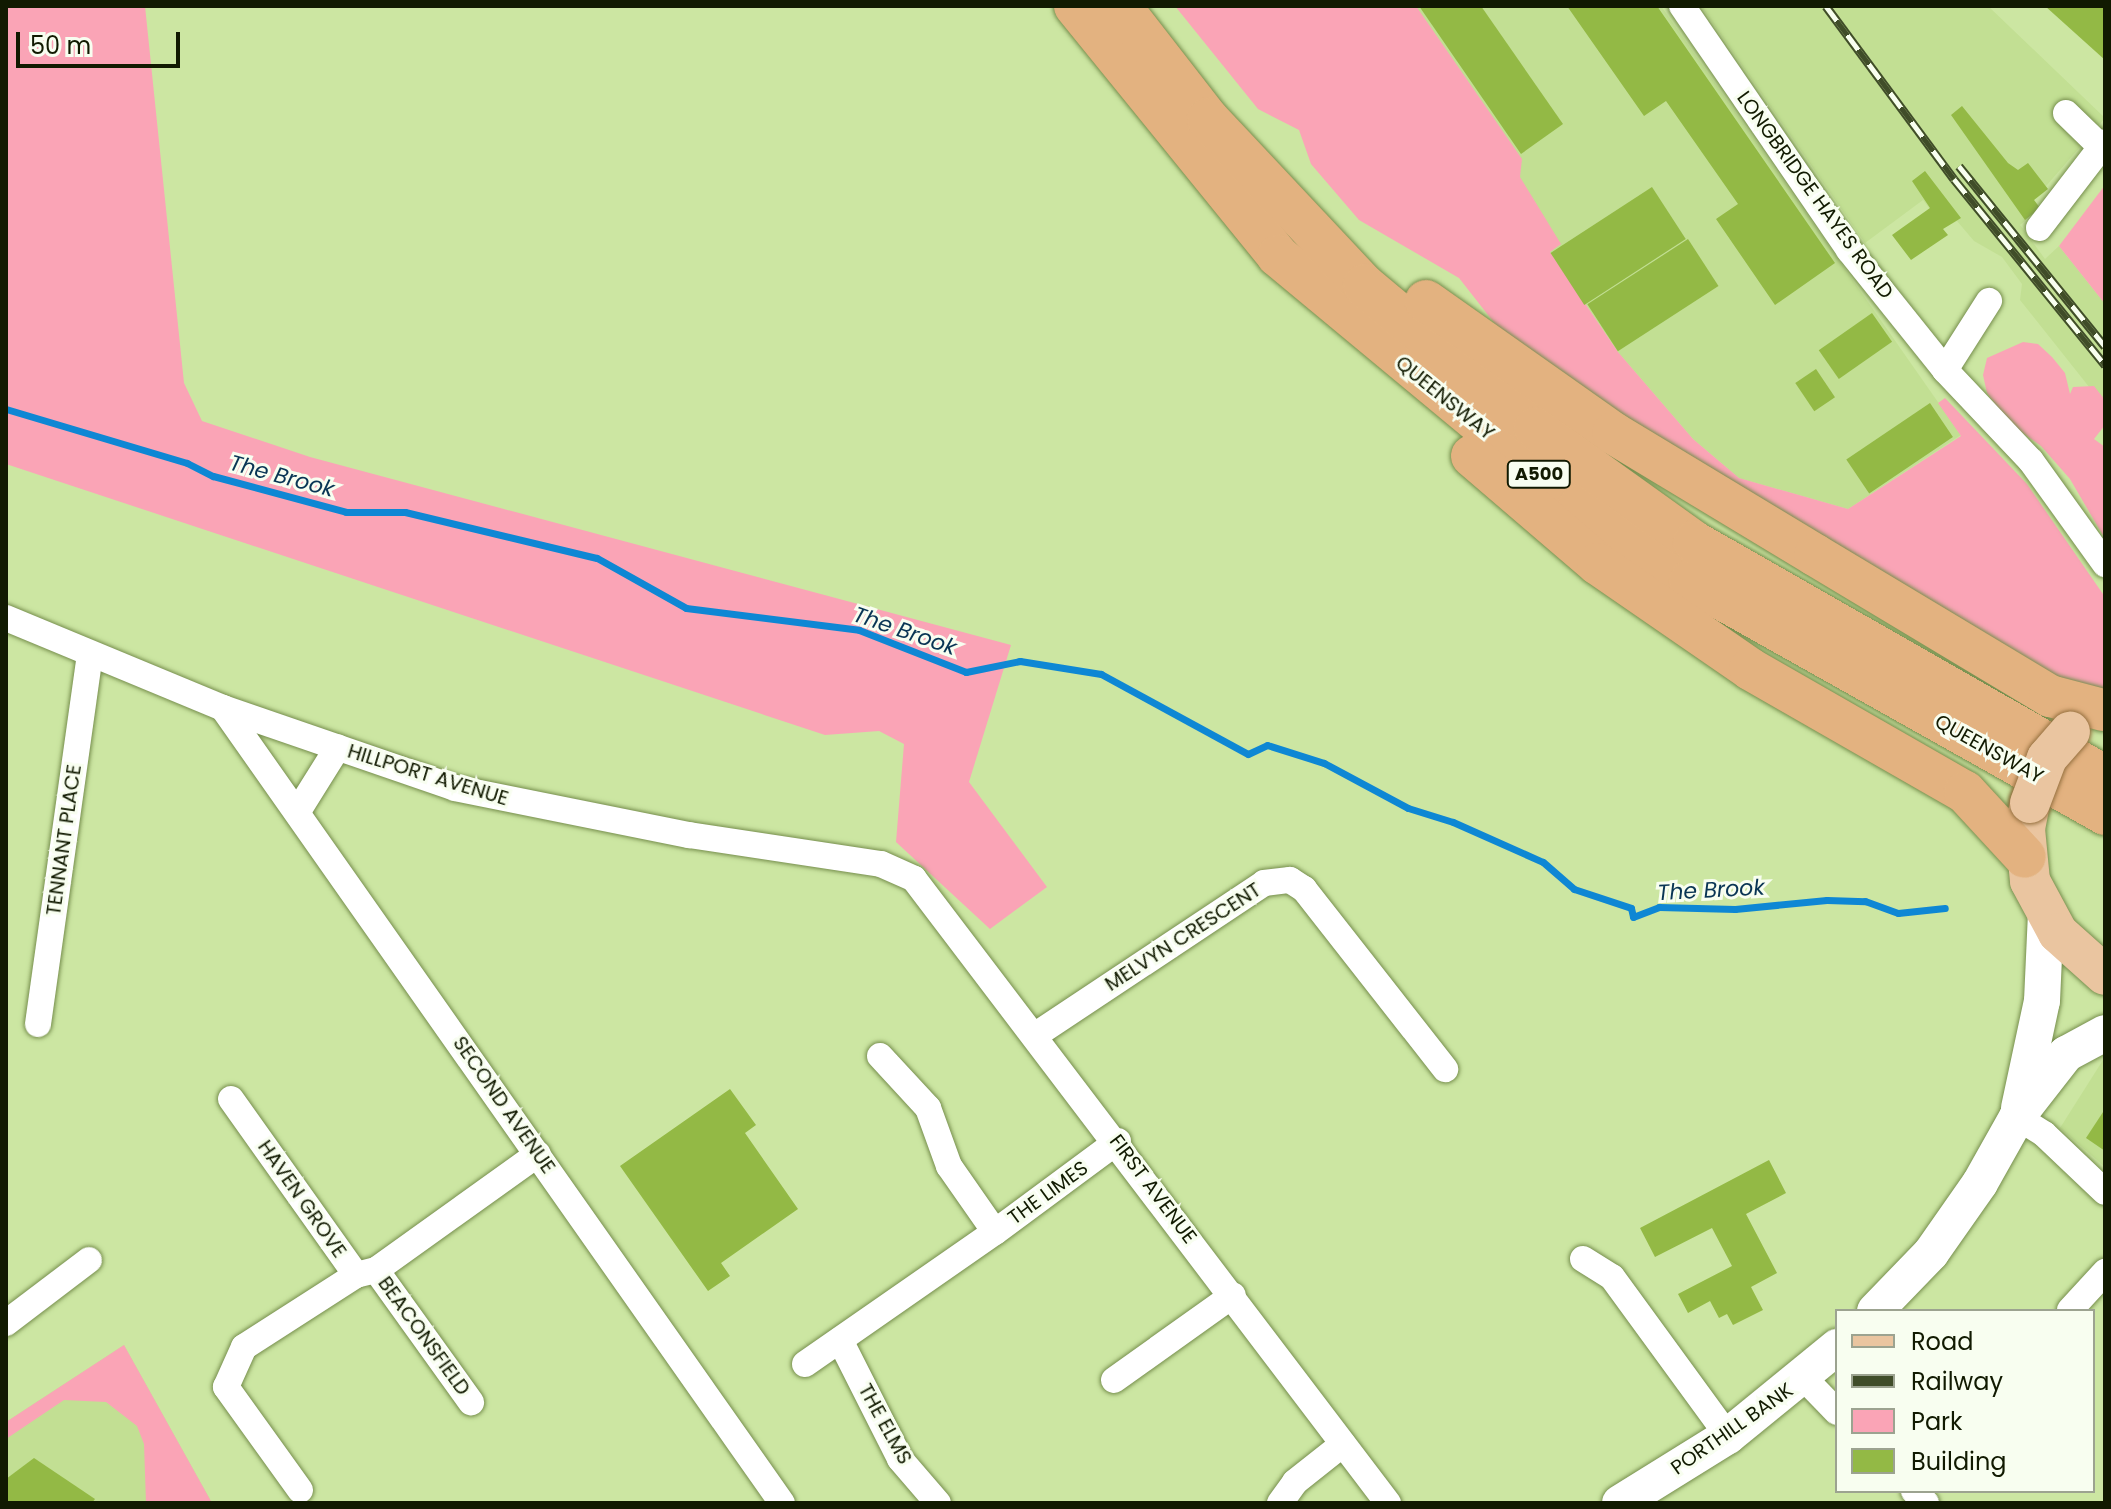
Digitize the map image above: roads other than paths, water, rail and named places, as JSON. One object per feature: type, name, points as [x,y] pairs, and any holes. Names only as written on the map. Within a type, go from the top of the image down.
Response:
[{"type":"highway","name":"QUEENSWAY","points":[[1075,6],[1278,256],[1579,506],[1717,597],[2105,814]]},
{"type":"highway","name":"QUEENSWAY","points":[[1120,6],[1208,119],[1364,285],[1608,484],[1807,611],[2105,776]]},
{"type":"highway","points":[[1208,119],[1446,318],[1613,433],[2050,696],[2093,717]]},
{"type":"highway","points":[[1278,256],[1448,436],[1598,564],[1750,669],[1965,792],[2025,857]]},
{"type":"main road","points":[[2093,717],[2047,758],[2030,803],[2025,857],[2046,914],[2058,933],[2105,975]]},
{"type":"main road","points":[[2017,1117],[2042,1001],[2046,914]]},
{"type":"main road","points":[[1877,1309],[1931,1253],[1980,1183],[2017,1117],[2066,1054],[2105,1033]]},
{"type":"main road","name":"PORTHILL BANK","points":[[1620,1503],[1728,1436],[1804,1378],[1835,1349]]},
{"type":"street","name":"LONGBRIDGE HAYES ROAD","points":[[1682,6],[1849,250],[1945,370],[2031,461],[2105,564]]},
{"type":"street","points":[[2039,228],[2103,144],[2066,113]]},
{"type":"street","points":[[1945,370],[1989,301]]},
{"type":"street","name":"HILLPORT AVENUE","points":[[6,618],[90,656],[223,708],[455,788],[533,806],[881,864],[914,879]]},
{"type":"street","name":"TENNANT PLACE","points":[[38,1024],[90,656]]},
{"type":"street","name":"SECOND AVENUE","points":[[223,708],[782,1503]]},
{"type":"street","points":[[298,811],[338,747]]},
{"type":"street","name":"FIRST AVENUE","points":[[914,879],[1118,1141],[1388,1503]]},
{"type":"street","name":"MELVYN CRESCENT","points":[[1034,1036],[1264,883],[1290,880],[1304,889],[1445,1069]]},
{"type":"street","name":"THE LIMES","points":[[880,1056],[928,1108],[949,1166],[995,1232],[1118,1141]]},
{"type":"street","name":"HAVEN GROVE","points":[[231,1099],[366,1273]]},
{"type":"street","points":[[2017,1117],[2044,1134],[2105,1192]]},
{"type":"street","points":[[297,1473],[226,1387],[244,1347],[366,1273],[538,1154]]},
{"type":"street","points":[[805,1364],[995,1232]]},
{"type":"street","points":[[1583,1259],[1612,1277],[1728,1436]]},
{"type":"street","points":[[6,1323],[89,1260]]},
{"type":"street","points":[[2071,1309],[2105,1272]]},
{"type":"street","name":"BEACONSFIELD","points":[[366,1273],[471,1402]]},
{"type":"street","points":[[1114,1380],[1233,1295]]},
{"type":"street","name":"THE ELMS","points":[[840,1340],[900,1459],[938,1503]]},
{"type":"street","points":[[1804,1378],[1835,1410]]},
{"type":"street","points":[[1280,1503],[1295,1482],[1343,1444]]},
{"type":"waterway","name":"The Brook","points":[[6,409],[187,463],[213,476],[346,512],[405,512],[597,558],[686,608],[859,630],[966,672],[1020,661],[1101,674],[1248,754],[1267,745],[1324,763],[1408,808],[1453,822],[1543,862],[1574,889],[1631,908],[1633,917],[1659,907],[1735,909],[1827,900],[1865,901],[1898,913],[1945,908]]},
{"type":"railway","points":[[1826,6],[1954,179],[2105,365]]},
{"type":"railway","points":[[1959,166],[2105,346]]}]
